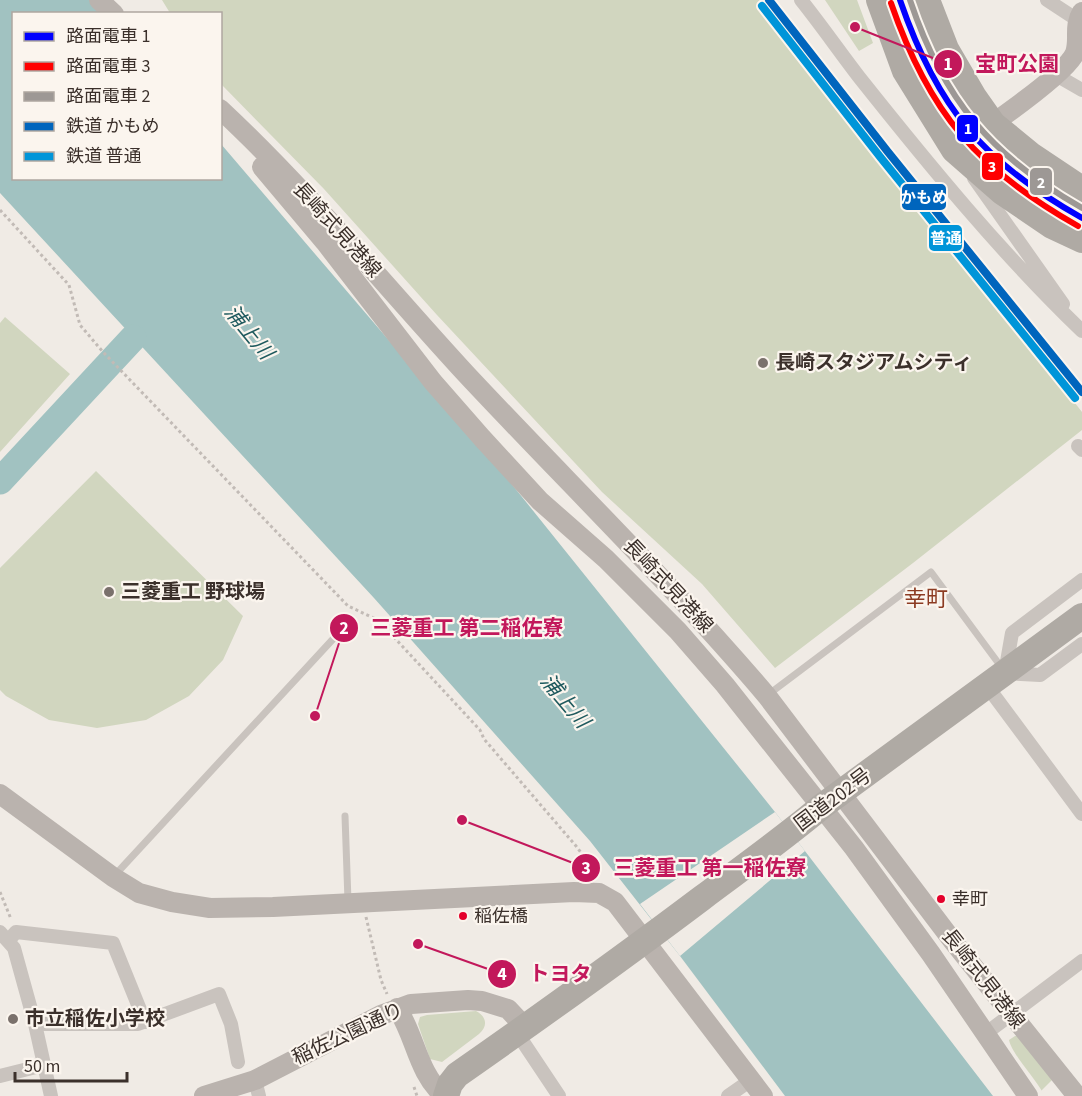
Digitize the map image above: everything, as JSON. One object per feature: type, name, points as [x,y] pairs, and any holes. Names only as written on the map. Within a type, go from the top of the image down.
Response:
[{"type":"highway","points":[[879,0],[905,70],[954,150],[1002,192],[1053,226],[1082,240]]},
{"type":"highway","points":[[927,0],[946,49],[993,124],[1031,155],[1082,189]]},
{"type":"highway","name":"国道202号","points":[[445,1096],[457,1075],[652,935],[1082,616]]},
{"type":"main road","points":[[99,0],[113,12]]},
{"type":"main road","points":[[954,150],[993,124],[1056,75],[1075,53],[1080,19]]},
{"type":"main road","name":"長崎式見港線","points":[[222,111],[338,228],[468,376],[701,620],[767,696],[931,954],[1026,1093]]},
{"type":"main road","name":"長崎式見港線","points":[[222,123],[325,242],[433,382],[540,501],[606,559],[678,631],[831,800],[1077,1096]]},
{"type":"main road","points":[[0,794],[113,877],[139,893],[172,902],[210,908],[574,892],[598,893],[615,902],[652,935],[763,1096]]},
{"type":"main road","name":"稲佐公園通り","points":[[204,1096],[257,1088],[397,1008],[438,1001],[482,1001],[508,1010],[522,1030]]},
{"type":"main road","points":[[397,1008],[405,1019],[425,1074],[433,1087],[445,1096]]},
{"type":"street","points":[[801,0],[858,76],[990,233],[1044,294],[1082,331]]},
{"type":"street","points":[[1047,0],[1080,19]]},
{"type":"street","points":[[1056,75],[1082,90]]},
{"type":"street","points":[[954,150],[1082,331]]},
{"type":"street","points":[[996,680],[1012,633],[1082,580]]},
{"type":"street","points":[[996,680],[1040,675],[1082,644]]},
{"type":"street","points":[[996,680],[1082,814]]},
{"type":"street","points":[[51,1096],[35,1024],[14,948],[4,937],[16,932],[113,943],[145,1022]]},
{"type":"street","points":[[985,1034],[1082,961]]},
{"type":"street","points":[[35,1024],[138,1024],[219,994],[231,1024],[237,1062]]},
{"type":"street","points":[[522,1030],[559,1096]]},
{"type":"street","points":[[0,1076],[44,1065]]},
{"type":"street","points":[[728,1096],[751,1080]]},
{"type":"lane","points":[[767,696],[931,572],[996,680]]},
{"type":"lane","points":[[113,877],[346,625]]},
{"type":"lane","points":[[345,816],[355,903]]},
{"type":"path","points":[[0,210],[69,285],[80,325],[103,352],[348,606],[378,620],[480,730],[484,739],[593,867],[615,902]]},
{"type":"path","points":[[0,892],[10,918]]},
{"type":"path","points":[[355,903],[381,980]]},
{"type":"green space","name":"長崎スタジアムシティ","points":[[162,0],[759,0],[1082,412],[1082,430],[775,668],[702,584],[602,492],[437,315],[324,189],[222,85],[222,12],[169,12]]},
{"type":"green space","points":[[825,0],[857,0],[873,43],[859,51]]},
{"type":"green space","points":[[5,317],[70,374],[0,452],[0,323]]},
{"type":"green space","name":"三菱重工 野球場","points":[[96,471],[243,616],[223,660],[189,696],[146,720],[97,728],[49,720],[6,696],[0,690],[0,568]]},
{"type":"green space","points":[[476,1011],[485,1022],[479,1034],[442,1062],[430,1059],[418,1024],[420,1017]]},
{"type":"green space","points":[[1015,1036],[1021,1036],[1057,1082],[1043,1093],[1011,1046],[1009,1040]]},
{"type":"water","name":"浦上川","points":[[0,0],[94,0],[105,12],[12,12],[12,180],[222,180],[222,145],[510,482],[775,812],[993,1096],[785,1096],[590,841],[374,598],[0,193]]},
{"type":"pier","points":[[775,812],[805,851],[680,956],[640,904]]},
{"type":"pier","points":[[1069,1063],[1082,1079],[1082,1096],[1036,1096]]},
{"type":"waterway","points":[[0,481],[133,338]]},
{"type":"tram line","name":"1","points":[[900,0],[930,72],[948,102],[968,128],[1017,176],[1082,218]]},
{"type":"tram line","name":"2","points":[[910,0],[938,67],[974,122],[1021,167],[1082,208]]},
{"type":"tram line","name":"3","points":[[891,3],[922,76],[940,107],[961,134],[984,159],[1012,183],[1078,226]]},
{"type":"rail line","name":"かもめ","points":[[769,0],[888,152],[1082,392]]},
{"type":"rail line","name":"普通","points":[[762,6],[881,158],[1075,398]]},
{"type":"place","name":"宝町公園","points":[[855,27]]},
{"type":"place","name":"長崎スタジアムシティ","points":[[763,363]]},
{"type":"place","name":"三菱重工 野球場","points":[[109,592]]},
{"type":"place","name":"三菱重工 第二稲佐寮","points":[[315,716]]},
{"type":"place","name":"三菱重工 第一稲佐寮","points":[[462,820]]},
{"type":"place","name":"幸町","points":[[941,899]]},
{"type":"place","name":"稲佐橋","points":[[463,916]]},
{"type":"place","name":"トヨタ","points":[[418,944]]},
{"type":"place","name":"市立稲佐小学校","points":[[13,1019]]},
{"type":"district","name":"幸町","points":[[926,599]]}]
